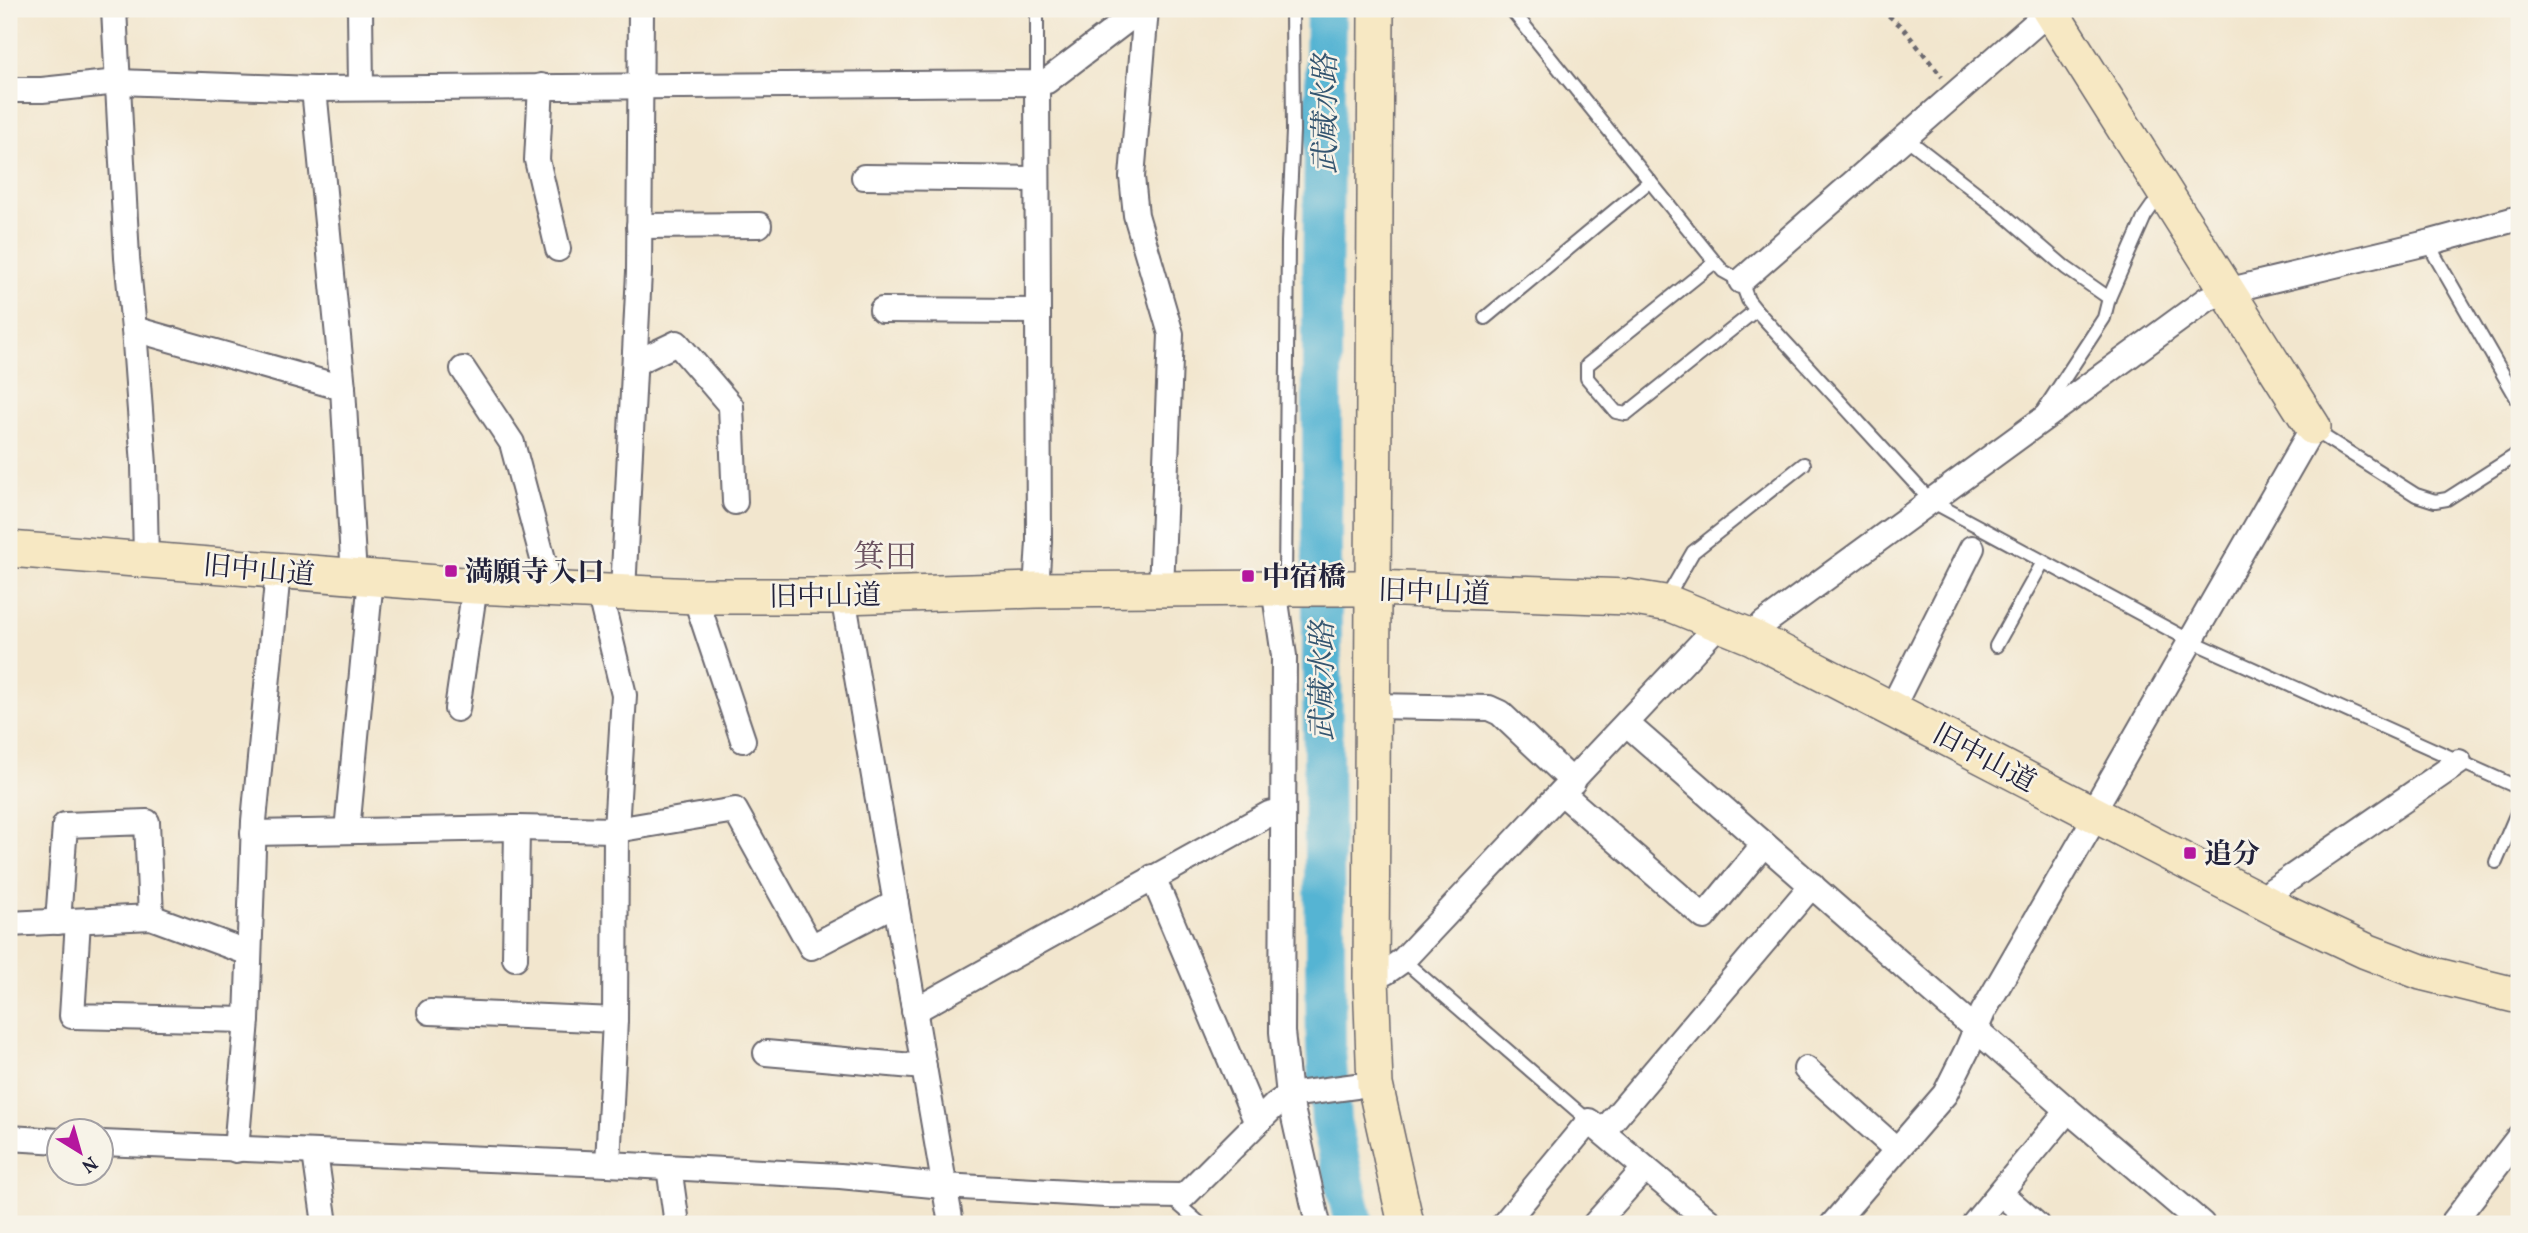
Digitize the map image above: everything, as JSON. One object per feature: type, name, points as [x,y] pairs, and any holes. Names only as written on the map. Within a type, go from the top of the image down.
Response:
[{"type":"main road","points":[[1376,9],[1367,589],[1371,706],[1371,978],[1365,1086],[1406,1224]]},
{"type":"main road","points":[[2050,9],[2313,427]]},
{"type":"main road","name":"旧中山道","points":[[9,549],[475,586],[695,596],[1284,588],[1628,597],[1664,602],[1752,637],[2263,901],[2366,951],[2421,972],[2519,996]]},
{"type":"street","points":[[114,9],[127,257],[144,465],[146,558]]},
{"type":"street","points":[[360,9],[361,88]]},
{"type":"street","points":[[608,1164],[615,1020],[616,831],[624,695],[611,592],[635,363],[642,87],[641,9]]},
{"type":"street","points":[[9,90],[41,90],[118,82],[314,89],[1037,83],[1047,81],[1131,17],[1146,9]]},
{"type":"street","points":[[1146,9],[1132,177],[1136,215],[1171,334],[1161,590]]},
{"type":"street","points":[[1741,281],[2050,9]]},
{"type":"street","points":[[1037,83],[1037,590]]},
{"type":"street","points":[[541,86],[537,160],[558,249]]},
{"type":"street","points":[[314,89],[363,578],[347,831]]},
{"type":"street","points":[[864,177],[1037,179]]},
{"type":"street","points":[[1752,637],[1763,624],[2207,299],[2225,291],[2519,218]]},
{"type":"street","points":[[639,226],[759,225]]},
{"type":"street","points":[[882,310],[1037,311]]},
{"type":"street","points":[[134,329],[343,387]]},
{"type":"street","points":[[635,363],[677,344],[731,407],[735,502]]},
{"type":"street","points":[[463,369],[512,443],[551,589]]},
{"type":"street","points":[[1833,1224],[1945,1094],[1990,1001],[2089,828],[2093,814],[2189,640],[2313,427]]},
{"type":"street","points":[[1892,708],[1972,548]]},
{"type":"street","points":[[236,1150],[247,1020],[253,833],[278,572]]},
{"type":"street","points":[[457,709],[475,586]]},
{"type":"street","points":[[1284,588],[1282,1032],[1296,1094],[1318,1224]]},
{"type":"street","points":[[695,596],[743,740]]},
{"type":"street","points":[[843,596],[951,1224]]},
{"type":"street","points":[[1371,978],[1386,972],[1403,960],[1627,724],[1717,623]]},
{"type":"street","points":[[1371,706],[1489,708],[1500,713],[1567,787],[1704,917],[1764,844]]},
{"type":"street","points":[[1627,724],[2202,1224]]},
{"type":"street","points":[[2263,901],[2273,890],[2459,762]]},
{"type":"street","points":[[253,833],[517,828],[616,831],[735,810],[811,947],[896,903]]},
{"type":"street","points":[[914,1011],[1153,877],[1269,814],[1282,811]]},
{"type":"street","points":[[151,917],[147,821],[65,825],[72,1016],[247,1020]]},
{"type":"street","points":[[515,958],[517,828]]},
{"type":"street","points":[[1153,877],[1257,1123]]},
{"type":"street","points":[[1504,1224],[1596,1127],[1812,885]]},
{"type":"street","points":[[9,924],[151,917],[249,953]]},
{"type":"street","points":[[430,1013],[615,1020]]},
{"type":"street","points":[[765,1052],[924,1067]]},
{"type":"street","points":[[1806,1069],[1897,1150]]},
{"type":"street","points":[[116,1144],[608,1164],[840,1176],[943,1186],[1106,1195],[1184,1196],[1257,1123],[1296,1094],[1365,1086]]},
{"type":"street","points":[[1973,1224],[2068,1110]]},
{"type":"street","points":[[1596,1127],[1712,1224]]},
{"type":"street","points":[[2452,1224],[2519,1137]]},
{"type":"street","points":[[9,1138],[46,1140]]},
{"type":"street","points":[[315,1153],[325,1224]]},
{"type":"street","points":[[668,1167],[677,1224]]},
{"type":"street","points":[[1595,1224],[1645,1168]]},
{"type":"street","points":[[2000,1193],[2036,1224]]},
{"type":"lane","points":[[1037,9],[1037,83]]},
{"type":"lane","points":[[1284,588],[1288,242],[1293,131],[1292,9]]},
{"type":"lane","points":[[1511,9],[1715,262],[1723,271],[1741,281],[1748,300],[1756,310],[1931,501],[2189,640],[2519,788]]},
{"type":"lane","points":[[1906,138],[2000,211],[2066,268],[2109,298]]},
{"type":"lane","points":[[1485,318],[1650,181]]},
{"type":"lane","points":[[2039,421],[2044,408],[2104,318],[2109,298],[2145,216],[2152,206],[2167,197]]},
{"type":"lane","points":[[2431,242],[2435,256],[2519,402]]},
{"type":"lane","points":[[1715,262],[1587,365],[1587,378],[1616,412],[1626,414],[1756,310]]},
{"type":"lane","points":[[2313,427],[2416,495],[2435,501],[2447,499],[2519,453]]},
{"type":"lane","points":[[1664,602],[1693,552],[1804,464]]},
{"type":"lane","points":[[1996,646],[2043,562]]},
{"type":"lane","points":[[2496,862],[2519,808]]},
{"type":"lane","points":[[1403,960],[1596,1127]]},
{"type":"lane","points":[[1168,1196],[1201,1224]]},
{"type":"path","points":[[1881,9],[1903,28],[1956,94]]},
{"type":"waterway","name":"武蔵水路","points":[[1326,9],[1322,289],[1326,1048],[1331,1121],[1354,1224]]},
{"type":"place","name":"満願寺入口","points":[[451,571]]},
{"type":"place","name":"中宿橋","points":[[1248,576]]},
{"type":"place","name":"追分","points":[[2190,853]]},
{"type":"district","name":"箕田","points":[[885,556]]}]
